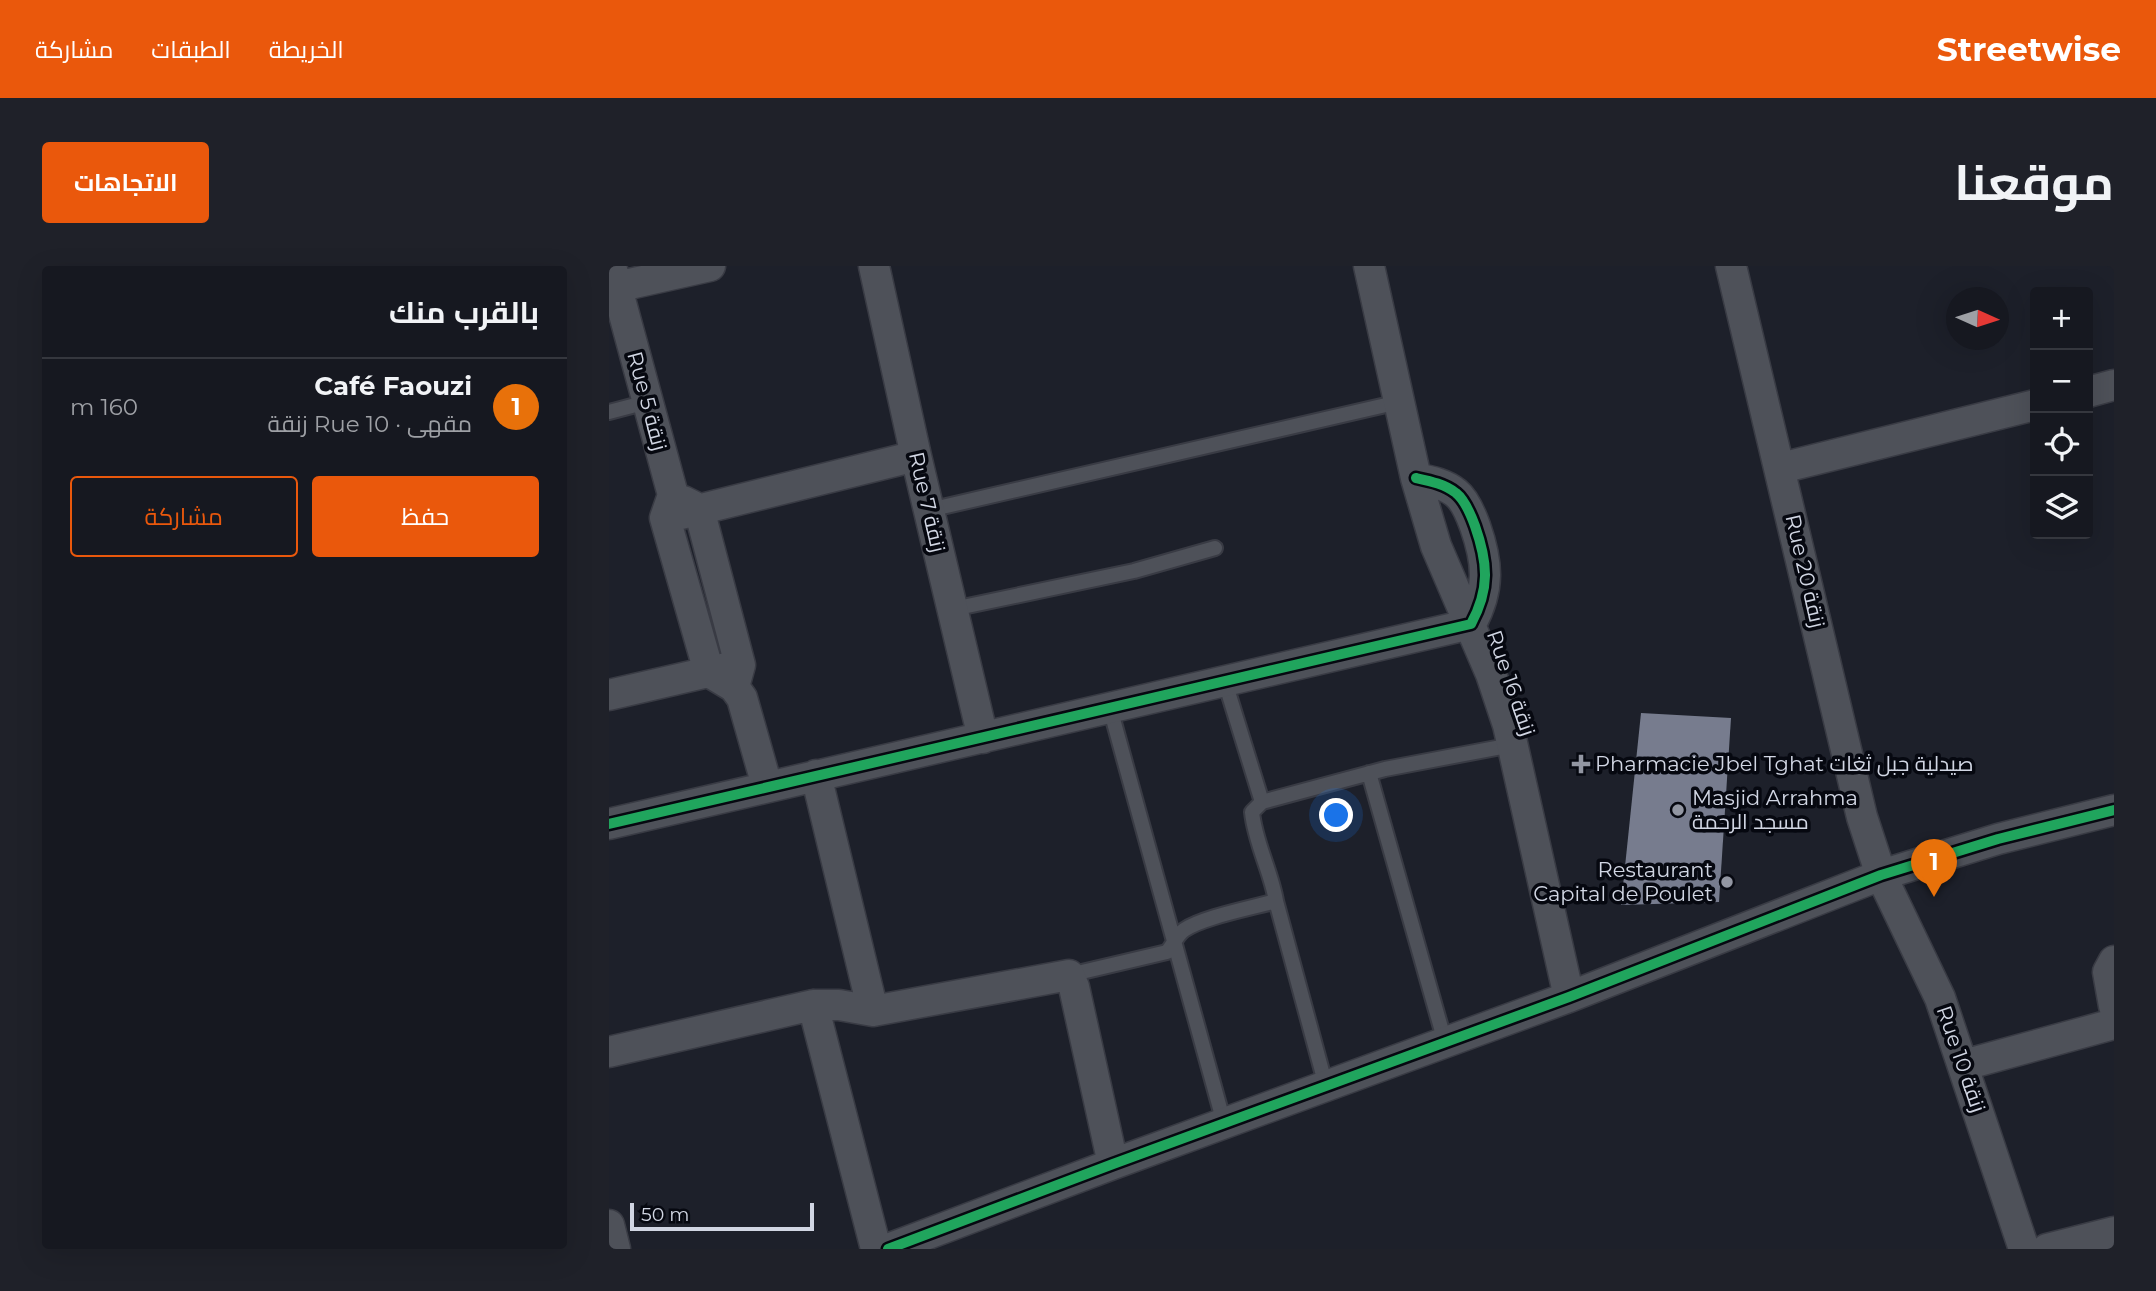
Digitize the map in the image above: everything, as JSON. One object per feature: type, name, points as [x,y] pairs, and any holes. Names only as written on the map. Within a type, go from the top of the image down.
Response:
[{"type":"street","points":[[614,277],[710,266]]},
{"type":"street","name":"Rue 7 زنقة","points":[[874,266],[983,738]]},
{"type":"street","name":"Rue 16 زنقة","points":[[1369,266],[1416,478],[1436,546],[1491,674],[1512,745],[1569,997]]},
{"type":"street","name":"Rue 20 زنقة","points":[[1731,266],[1862,817],[1881,875]]},
{"type":"street","name":"Rue 5 زنقة","points":[[614,277],[647,402],[709,672]]},
{"type":"street","points":[[2093,390],[2114,385]]},
{"type":"street","points":[[1781,468],[2030,406]]},
{"type":"street","points":[[669,507],[699,509],[916,456]]},
{"type":"street","points":[[609,824],[1471,624],[1480,607],[1484,591],[1485,568],[1483,548],[1471,516],[1458,494],[1442,485],[1416,478]]},
{"type":"street","points":[[699,509],[742,698],[767,786]]},
{"type":"street","points":[[609,695],[709,672],[737,676]]},
{"type":"street","points":[[816,775],[873,1011]]},
{"type":"street","points":[[888,1249],[1569,997],[1881,875],[1999,839],[2114,810]]},
{"type":"street","name":"Rue 10 زنقة","points":[[1881,875],[1924,961],[1964,1065],[2024,1249]]},
{"type":"street","points":[[2114,961],[2108,972],[2114,1006]]},
{"type":"street","points":[[609,1052],[813,1005],[839,1005],[873,1011],[1069,975],[1113,1164]]},
{"type":"street","points":[[813,1005],[876,1249]]},
{"type":"street","points":[[1964,1065],[2114,1024]]},
{"type":"street","points":[[609,1225],[615,1249]]},
{"type":"street","points":[[2047,1249],[2114,1233]]},
{"type":"lane","points":[[609,412],[647,402]]},
{"type":"lane","points":[[929,510],[1399,402]]},
{"type":"lane","points":[[953,609],[1133,571],[1215,548]]},
{"type":"lane","points":[[1225,682],[1262,802]]},
{"type":"lane","points":[[1110,708],[1224,1123]]},
{"type":"lane","points":[[1326,1086],[1273,885],[1253,825],[1252,812],[1262,802],[1369,773],[1512,745]]},
{"type":"lane","points":[[1369,773],[1445,1042]]},
{"type":"lane","points":[[1069,975],[1167,952],[1181,932],[1194,925],[1276,901]]},
{"type":"building","name":"Masjid Arrahma مسجد الرحمة","points":[[1641,713],[1731,718],[1719,902],[1621,905]]},
{"type":"cycle path","points":[[609,824],[1471,624],[1481,599],[1485,576],[1483,552],[1473,522],[1465,504],[1456,493],[1442,485],[1416,478]]},
{"type":"cycle path","points":[[888,1249],[1569,997],[1881,875],[1998,839],[2114,810]]},
{"type":"place","name":"Pharmacie Jbel Tghat صيدلية جبل ثغات","points":[[1581,764]]},
{"type":"place","name":"Masjid Arrahma مسجد الرحمة","points":[[1678,810]]},
{"type":"place","name":"Restaurant Capital de Poulet","points":[[1727,882]]},
{"type":"place","name":"Café Faouzi","points":[[1934,897]]}]
